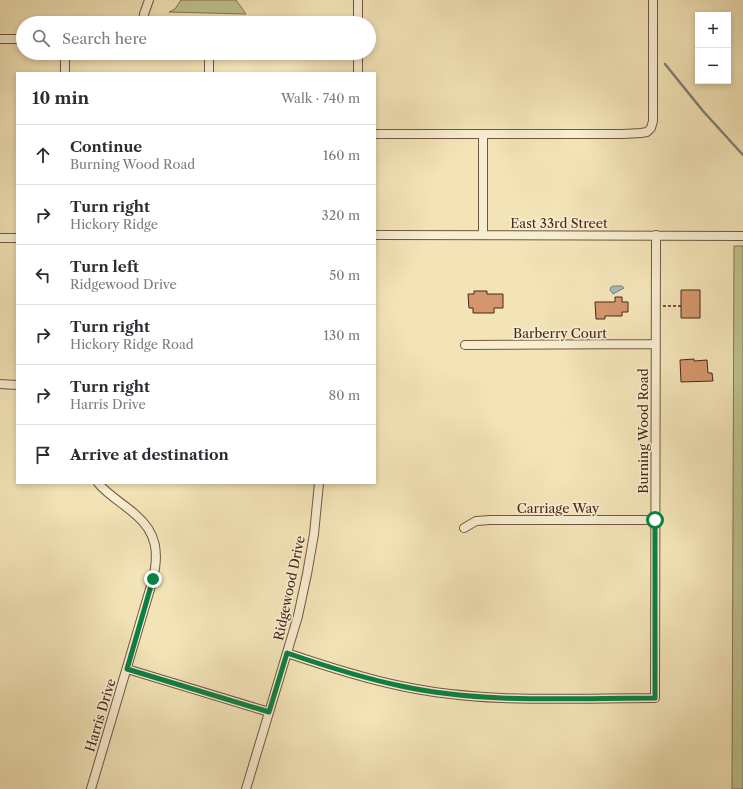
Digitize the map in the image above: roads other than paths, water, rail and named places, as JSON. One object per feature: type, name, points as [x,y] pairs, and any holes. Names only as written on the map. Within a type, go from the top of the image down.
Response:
[{"type":"street","points":[[144,16],[149,0]]},
{"type":"street","points":[[358,0],[358,16]]},
{"type":"street","points":[[376,134],[623,134],[647,132],[651,128],[652,121],[653,0]]},
{"type":"street","points":[[0,39],[16,39]]},
{"type":"street","points":[[65,60],[65,72]]},
{"type":"street","points":[[209,60],[209,72]]},
{"type":"street","points":[[358,60],[358,72]]},
{"type":"street","points":[[482,235],[483,134]]},
{"type":"street","name":"East 33rd Street","points":[[376,235],[743,236]]},
{"type":"street","name":"Burning Wood Road","points":[[287,653],[343,672],[402,687],[443,693],[508,698],[655,698],[656,235]]},
{"type":"street","points":[[0,238],[16,238]]},
{"type":"street","name":"Barberry Court","points":[[465,345],[656,344]]},
{"type":"street","points":[[0,384],[16,385]]},
{"type":"street","name":"Harris Drive","points":[[91,789],[153,579],[157,558],[152,535],[137,515],[110,495],[99,484]]},
{"type":"street","name":"Ridgewood Drive","points":[[246,789],[298,616],[314,534],[319,484]]},
{"type":"street","name":"Carriage Way","points":[[464,528],[476,522],[490,520],[655,520]]},
{"type":"street","points":[[127,669],[269,712]]},
{"type":"water","points":[[622,286],[624,288],[613,294],[610,290],[611,287]]},
{"type":"waterway","points":[[665,64],[703,111],[743,155]]}]
